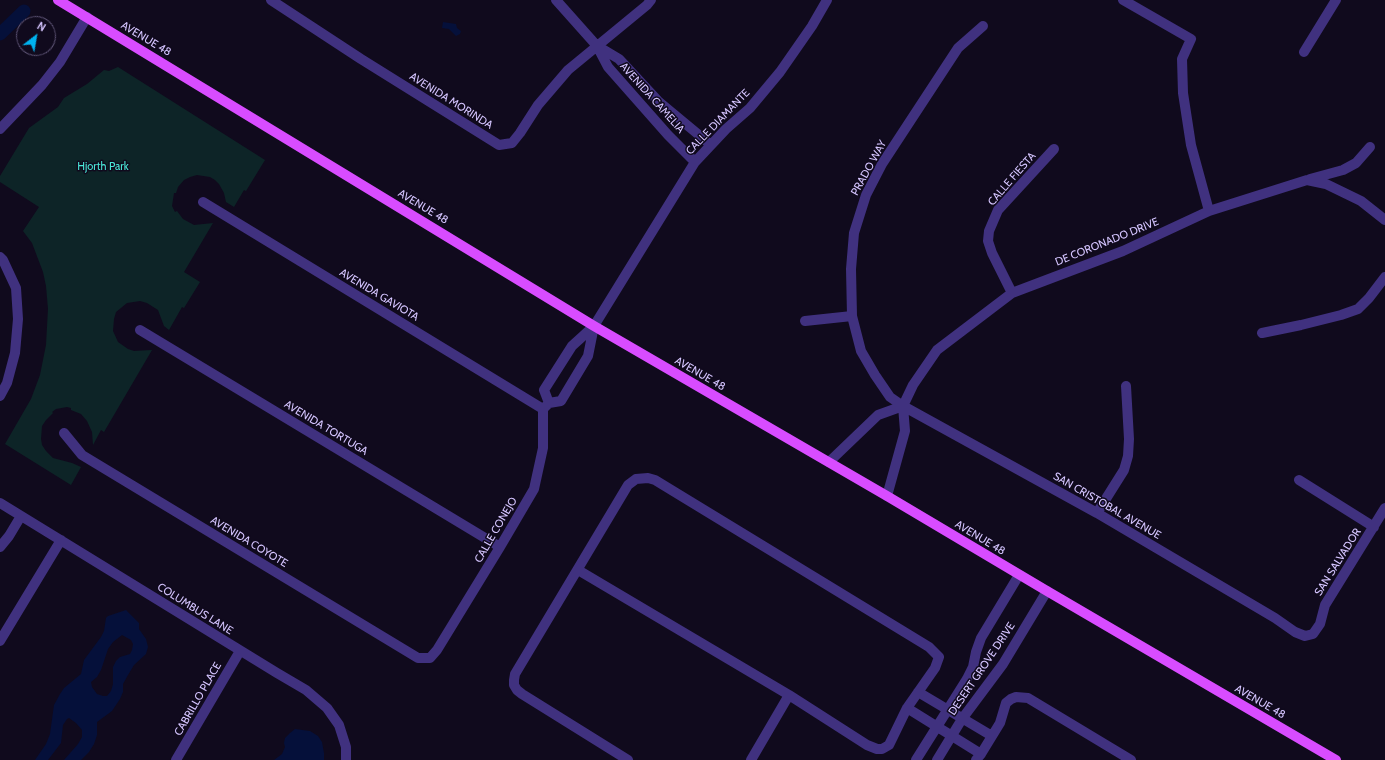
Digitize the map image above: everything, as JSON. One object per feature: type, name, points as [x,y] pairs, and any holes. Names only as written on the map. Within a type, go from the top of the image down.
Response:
[{"type":"main road","name":"AVENUE 48","points":[[58,0],[594,326],[829,462],[1333,759]]},
{"type":"street","name":"AVENIDA MORINDA","points":[[271,0],[361,59],[499,145],[512,143],[538,105],[568,70],[647,5],[651,0]]},
{"type":"street","name":"AVENIDA CAMELIA","points":[[556,0],[597,46],[608,67],[695,162]]},
{"type":"street","name":"CALLE DIAMANTE","points":[[594,326],[695,162],[726,129],[750,108],[780,72],[812,26],[827,0]]},
{"type":"street","points":[[1123,0],[1191,39],[1182,59],[1183,93],[1191,145],[1209,211]]},
{"type":"street","points":[[1304,52],[1336,0]]},
{"type":"street","points":[[0,129],[42,85],[60,62],[87,17]]},
{"type":"street","name":"PRADO WAY","points":[[903,406],[890,396],[860,351],[852,316],[851,269],[854,233],[866,195],[882,164],[958,48],[983,26]]},
{"type":"street","name":"AVENIDA CAMELIA","points":[[597,46],[619,59],[658,101],[711,145]]},
{"type":"street","points":[[656,121],[668,110]]},
{"type":"street","points":[[1307,180],[1343,170],[1356,163],[1370,147]]},
{"type":"street","name":"CALLE FIESTA","points":[[1012,293],[992,253],[988,241],[989,231],[998,210],[1054,149]]},
{"type":"street","name":"DE CORONADO DRIVE","points":[[903,406],[913,385],[937,350],[1012,293],[1122,251],[1209,211],[1307,180],[1326,184],[1361,201],[1385,220]]},
{"type":"street","name":"AVENIDA GAVIOTA","points":[[202,202],[546,406]]},
{"type":"street","points":[[0,257],[3,260],[16,288],[18,319],[15,352],[7,383],[0,396]]},
{"type":"street","points":[[1262,332],[1301,326],[1358,309],[1369,298],[1385,277]]},
{"type":"street","points":[[805,321],[852,316]]},
{"type":"street","points":[[546,406],[561,401],[588,356],[594,326]]},
{"type":"street","name":"CALLE CONEJO","points":[[430,658],[437,650],[534,489],[543,448],[546,406],[544,390],[572,346],[594,326]]},
{"type":"street","name":"AVENIDA TORTUGA","points":[[140,330],[500,547]]},
{"type":"street","points":[[1097,514],[1124,470],[1128,456],[1129,439],[1126,386]]},
{"type":"street","points":[[829,462],[878,415],[903,406],[905,431],[887,496]]},
{"type":"street","name":"SAN CRISTOBAL AVENUE","points":[[903,406],[1097,514],[1275,618],[1295,632]]},
{"type":"street","name":"AVENIDA COYOTE","points":[[64,434],[82,455],[418,658],[430,658]]},
{"type":"street","points":[[578,570],[789,695],[867,745],[877,748],[882,749],[889,745],[907,708],[935,668],[939,657],[929,647],[655,480],[642,477],[636,479],[628,485],[515,674],[514,685],[522,694],[628,760]]},
{"type":"street","points":[[1299,480],[1374,527]]},
{"type":"street","name":"COLUMBUS LANE","points":[[0,503],[306,690],[327,708],[339,725],[346,747],[346,760]]},
{"type":"street","name":"SAN SALVADOR","points":[[1295,632],[1305,636],[1313,634],[1320,624],[1325,606],[1385,508]]},
{"type":"street","points":[[0,547],[9,536],[21,516]]},
{"type":"street","points":[[0,641],[61,540]]},
{"type":"street","name":"DESERT GROVE DRIVE","points":[[916,760],[967,679],[973,667],[981,638],[1019,574]]},
{"type":"street","name":"DESERT GROVE DRIVE","points":[[937,760],[962,719],[1003,664],[1047,591]]},
{"type":"street","name":"CABRILLO PLACE","points":[[176,760],[240,651]]},
{"type":"street","points":[[967,679],[983,689]]},
{"type":"street","points":[[918,692],[992,736]]},
{"type":"street","points":[[751,760],[789,695]]},
{"type":"street","points":[[907,708],[952,736],[979,757],[1000,723],[1006,703],[1016,697],[1028,698],[1131,760]]},
{"type":"green space","name":"Hjorth Park","points":[[118,67],[265,160],[246,191],[244,190],[234,207],[226,202],[224,193],[219,184],[210,177],[197,175],[190,177],[184,180],[178,187],[176,193],[174,193],[172,206],[175,212],[177,211],[183,219],[194,225],[213,223],[184,272],[200,282],[184,308],[182,307],[169,330],[164,326],[158,310],[147,303],[140,301],[127,303],[116,312],[113,331],[118,342],[134,351],[152,350],[104,432],[101,430],[93,445],[92,432],[87,421],[81,414],[71,410],[71,408],[67,407],[56,409],[42,426],[41,439],[42,445],[46,451],[53,458],[81,467],[71,485],[5,444],[31,399],[40,375],[46,345],[48,309],[43,272],[32,243],[23,231],[39,207],[0,182],[0,176],[29,128],[58,107],[64,98],[87,84],[104,70],[109,71]]},
{"type":"shaded area","points":[[443,22],[456,24],[457,28],[461,31],[460,34],[456,36],[449,29],[442,28]]},
{"type":"shaded area","points":[[126,610],[139,623],[139,629],[146,639],[148,647],[146,654],[134,665],[128,675],[123,684],[123,692],[120,699],[112,711],[97,722],[97,735],[94,744],[81,760],[64,760],[82,737],[82,730],[69,718],[63,725],[61,743],[48,760],[35,760],[46,744],[50,734],[54,705],[64,688],[81,674],[84,660],[101,637],[104,631],[106,618]],"holes":[[[122,635],[131,640],[133,644],[130,654],[120,657],[113,667],[113,684],[111,691],[107,696],[97,694],[92,687],[91,682],[97,677],[101,670],[108,649],[113,642]]]},
{"type":"shaded area","points":[[295,729],[310,731],[318,736],[322,742],[324,760],[274,760],[282,754],[285,747],[285,738]]},
{"type":"waterway","points":[[0,34],[24,11]]}]
